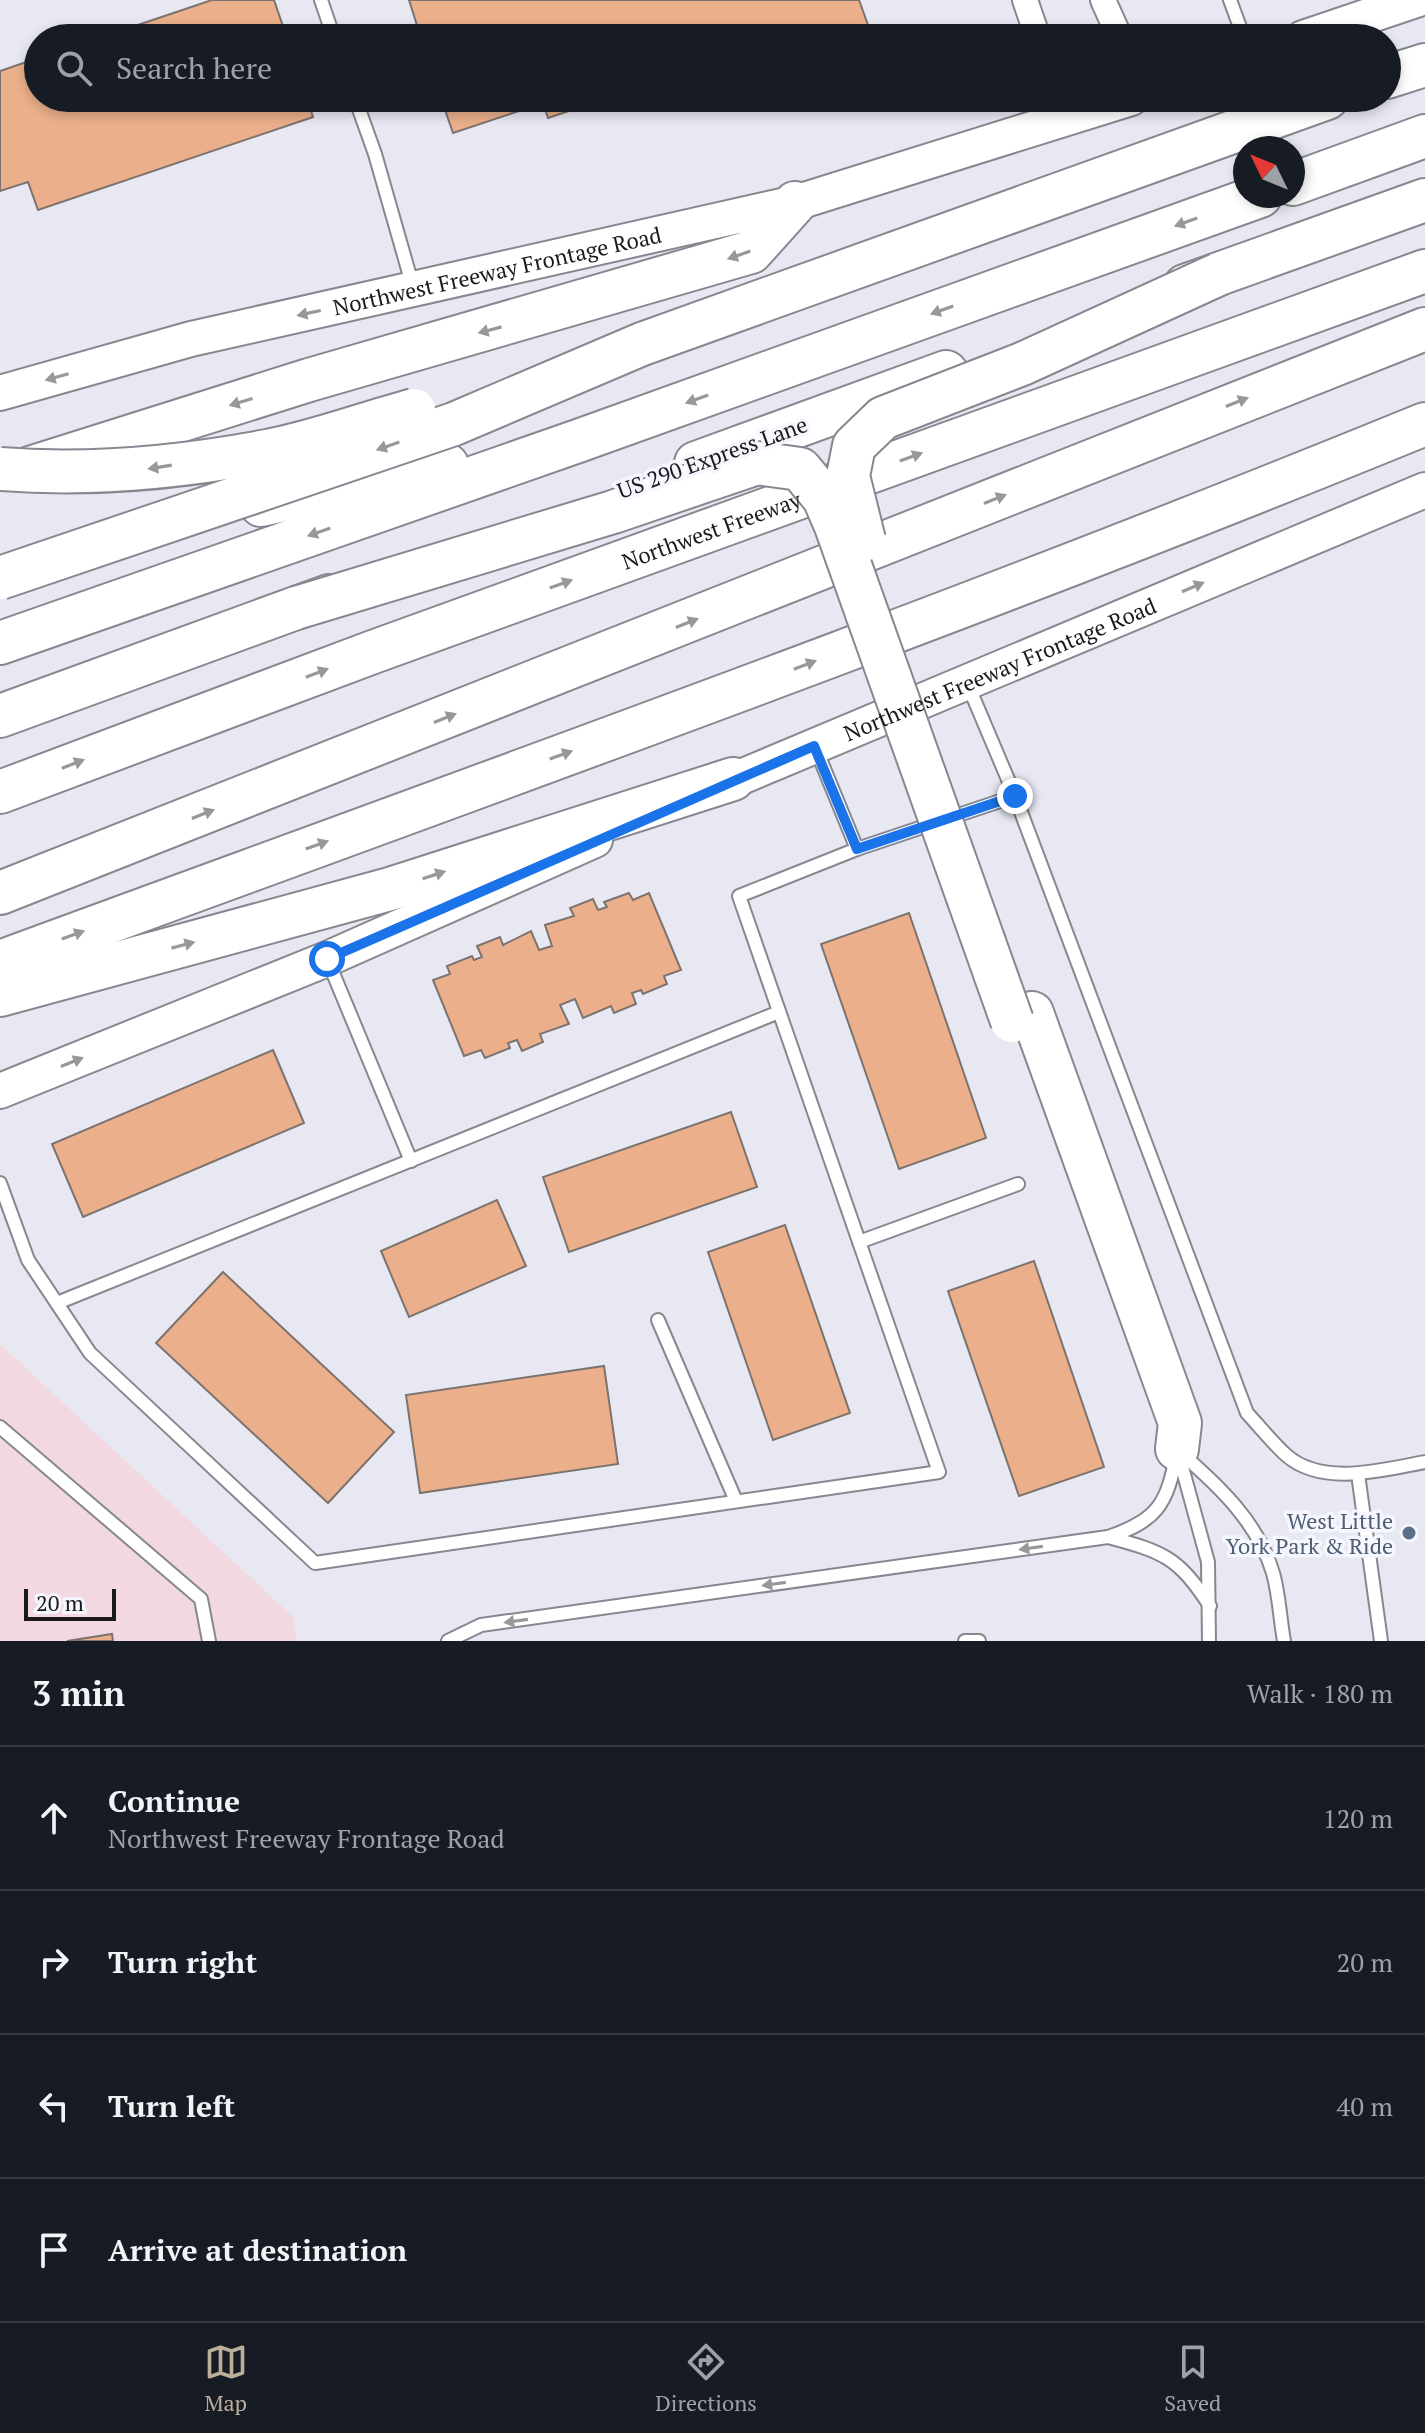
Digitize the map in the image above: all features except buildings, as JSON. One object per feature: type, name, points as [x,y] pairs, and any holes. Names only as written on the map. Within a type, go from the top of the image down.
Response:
[{"type":"highway","points":[[1401,73],[1425,65]]},
{"type":"highway","points":[[0,578],[454,424],[642,344],[1288,112]]},
{"type":"highway","points":[[1305,180],[1425,136]]},
{"type":"highway","name":"US 290 Express Lane","points":[[0,716],[1425,200]]},
{"type":"highway","points":[[0,477],[309,380],[751,252],[795,203]]},
{"type":"highway","points":[[0,643],[578,441],[1233,206]]},
{"type":"highway","name":"Northwest Freeway","points":[[0,792],[373,652],[1425,271]]},
{"type":"highway","points":[[1177,1449],[1160,1430],[856,519],[848,476],[854,446],[883,418],[1022,364],[1219,274]]},
{"type":"highway","points":[[0,893],[1425,329]]},
{"type":"highway","points":[[0,469],[63,474],[128,472],[270,451],[642,344]]},
{"type":"highway","points":[[0,962],[745,688],[1269,488],[1425,424]]},
{"type":"highway","points":[[0,561],[378,478],[578,441]]},
{"type":"highway","points":[[296,608],[613,512],[757,463],[800,469],[824,498],[836,526],[1022,1017]]},
{"type":"highway","points":[[0,995],[390,889],[733,779]]},
{"type":"highway","points":[[0,868],[156,833]]},
{"type":"main road","points":[[1345,24],[1416,0]]},
{"type":"main road","name":"Northwest Freeway Frontage Road","points":[[0,393],[191,339],[795,203],[1053,112]]},
{"type":"main road","name":"Northwest Freeway Frontage Road","points":[[0,1091],[327,959],[733,779],[1425,490]]},
{"type":"street","points":[[1025,0],[1033,24]]},
{"type":"street","points":[[1103,0],[1114,24]]},
{"type":"lane","points":[[321,0],[329,24]]},
{"type":"lane","points":[[1230,0],[1239,24]]},
{"type":"lane","points":[[359,112],[414,290]]},
{"type":"lane","points":[[967,682],[1015,796],[1247,1413],[1288,1457],[1319,1470],[1358,1474],[1425,1462]]},
{"type":"lane","points":[[814,746],[857,849]]},
{"type":"lane","points":[[0,1183],[28,1260],[90,1353],[315,1563],[939,1472],[739,896],[857,849],[1015,796]]},
{"type":"lane","points":[[327,959],[411,1161]]},
{"type":"lane","points":[[57,1303],[779,1012]]},
{"type":"lane","points":[[859,1242],[1018,1184]]},
{"type":"lane","points":[[658,1320],[736,1501]]},
{"type":"lane","points":[[0,1427],[201,1599],[209,1641]]},
{"type":"lane","points":[[448,1641],[481,1625],[1108,1537],[1138,1527],[1162,1506],[1177,1449]]},
{"type":"lane","points":[[1177,1449],[1208,1562],[1209,1641]]},
{"type":"lane","points":[[1177,1449],[1222,1489],[1253,1529],[1272,1572],[1284,1641]]},
{"type":"lane","points":[[1358,1474],[1381,1641]]},
{"type":"lane","points":[[1108,1537],[1156,1550],[1187,1571],[1210,1606]]},
{"type":"lane","points":[[965,1641],[979,1641]]},
{"type":"shaded area","points":[[0,1344],[294,1618],[297,1641],[0,1641]]},
{"type":"place","name":"West Little York Park & Ride","points":[[1409,1533]]},
{"type":"route","points":[[327,959],[814,746],[857,849],[1015,796]]}]
